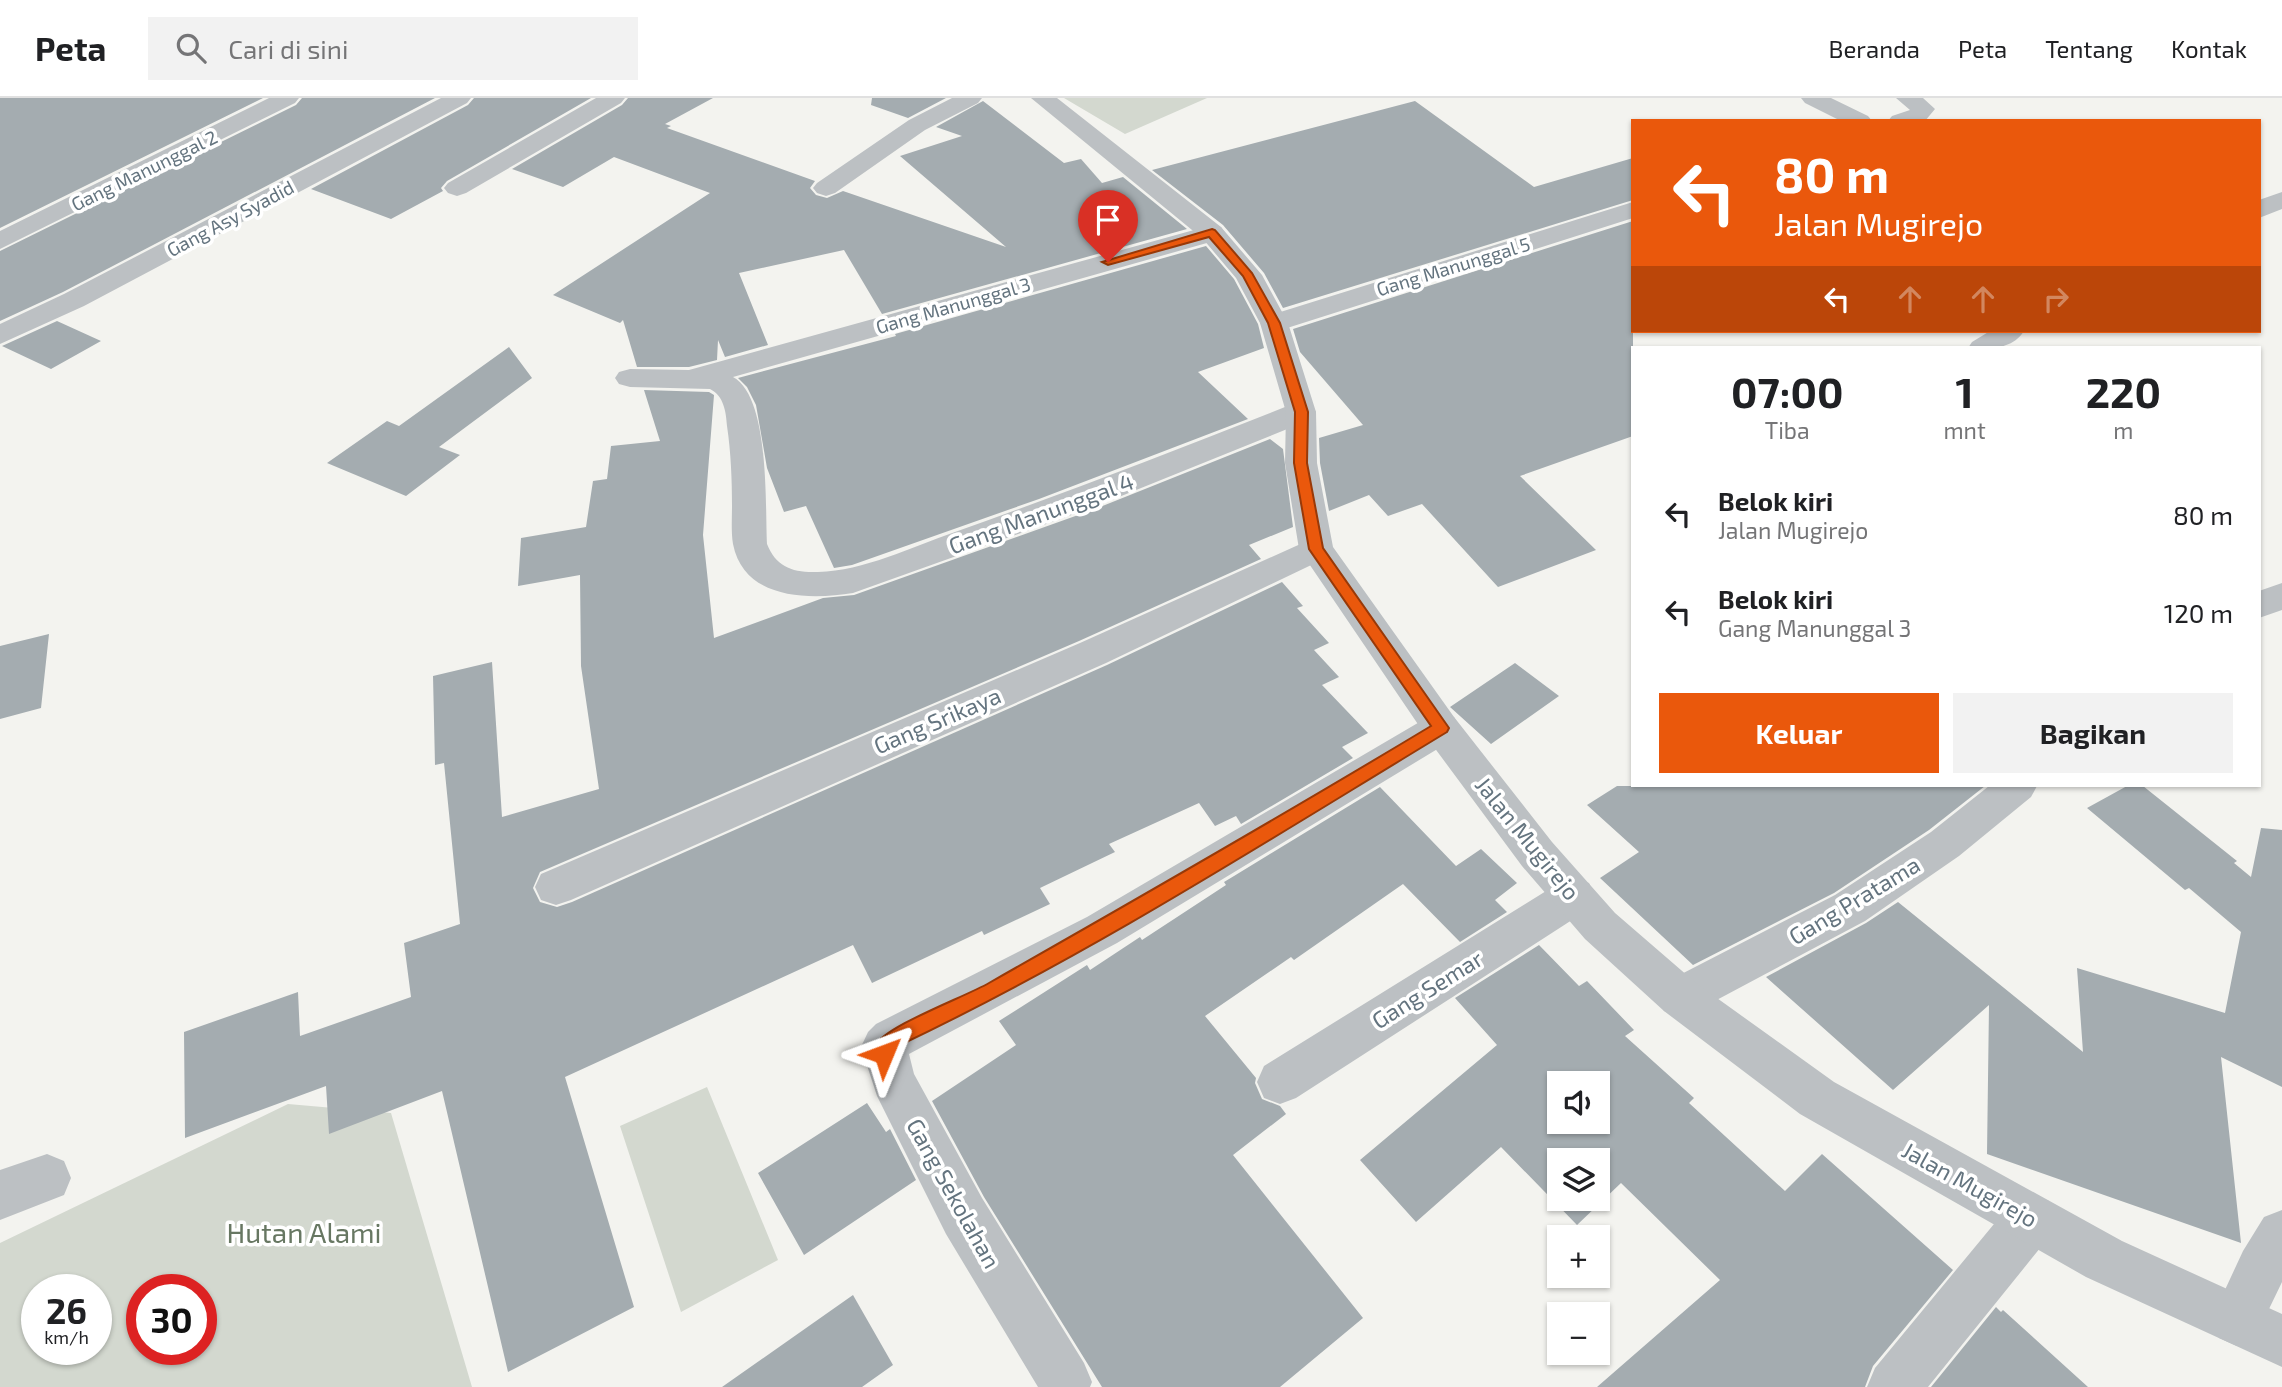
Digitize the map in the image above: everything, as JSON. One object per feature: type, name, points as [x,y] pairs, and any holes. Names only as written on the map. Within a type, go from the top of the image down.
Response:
[{"type":"street","name":"Gang Manunggal 2","points":[[0,241],[288,98]]},
{"type":"street","name":"Gang Asy Syadid","points":[[0,335],[74,300],[459,98]]},
{"type":"street","points":[[457,188],[613,98]]},
{"type":"street","points":[[826,188],[917,125],[970,98]]},
{"type":"street","name":"Jalan Mugirejo","points":[[1043,98],[1212,233],[1248,275],[1274,323],[1301,412],[1301,463],[1316,549],[1441,728],[1537,854],[1600,926],[1680,998],[1817,1098],[2104,1259],[2282,1341]]},
{"type":"street","points":[[1813,98],[1856,119]]},
{"type":"street","points":[[1906,119],[1919,115],[1923,109],[1908,98]]},
{"type":"street","points":[[2261,209],[2282,200]]},
{"type":"street","name":"Gang Manunggal 5","points":[[1274,323],[1631,211]]},
{"type":"street","name":"Gang Manunggal 3","points":[[695,378],[1212,233]]},
{"type":"street","points":[[1985,346],[2007,333]]},
{"type":"street","name":"Gang Manunggal 3","points":[[630,377],[715,380],[726,384],[735,393],[742,421],[750,544],[757,563],[775,577]]},
{"type":"street","name":"Gang Manunggal 4","points":[[775,577],[795,584],[824,586],[853,582],[1082,499],[1301,412]]},
{"type":"street","name":"Gang Srikaya","points":[[556,887],[1093,653],[1316,549]]},
{"type":"street","points":[[2261,604],[2282,596]]},
{"type":"street","name":"Gang Sekolahan","points":[[1065,1382],[964,1216],[893,1080],[884,1047],[892,1039],[993,991],[1235,852],[1441,728]]},
{"type":"street","name":"Gang Pratama","points":[[1680,998],[1850,908],[1945,844],[2016,787]]},
{"type":"street","name":"Gang Semar","points":[[1280,1082],[1574,896]]},
{"type":"street","points":[[0,1195],[47,1178]]},
{"type":"street","points":[[1894,1387],[2031,1219]]},
{"type":"street","points":[[2237,1320],[2261,1269],[2282,1235]]},
{"type":"green space","points":[[1064,98],[1207,98],[1125,134]]},
{"type":"green space","points":[[707,1087],[778,1260],[681,1312],[620,1126]]},
{"type":"green space","name":"Hutan Alami","points":[[288,1104],[391,1113],[472,1387],[0,1387],[0,1243]]},
{"type":"building","points":[[0,98],[263,98],[0,228]]},
{"type":"building","points":[[302,98],[435,98],[63,292],[0,321],[0,251],[296,105]]},
{"type":"building","points":[[474,98],[591,98],[447,181],[441,188],[443,191],[391,219],[311,189],[468,105]]},
{"type":"building","points":[[628,98],[713,98],[665,124],[671,126],[667,128],[815,181],[810,188],[816,195],[827,198],[843,191],[1006,247],[900,156],[962,136],[936,127],[983,101],[1064,163],[1081,159],[1102,183],[1123,177],[1187,229],[882,314],[844,250],[739,273],[768,345],[725,357],[718,340],[717,360],[689,367],[637,367],[623,320],[620,323],[553,295],[710,193],[614,157],[563,187],[512,169],[622,105]]},
{"type":"building","points":[[872,98],[946,98],[908,118],[871,105]]},
{"type":"building","points":[[1415,101],[1534,187],[1631,159],[1631,201],[1283,308],[1264,273],[1223,225],[1152,170]]},
{"type":"building","points":[[1631,222],[1631,437],[1520,476],[1596,550],[1498,587],[1422,504],[1388,516],[1369,495],[1329,511],[1320,463],[1319,438],[1363,425],[1300,352],[1293,329]]},
{"type":"building","points":[[1206,246],[1234,279],[1258,324],[1264,348],[1198,372],[1248,419],[1039,499],[852,565],[834,568],[806,506],[784,512],[767,468],[756,405],[747,387],[738,378],[896,336],[895,334]]},
{"type":"building","points":[[57,321],[101,341],[51,369],[2,346]]},
{"type":"building","points":[[509,347],[532,378],[439,447],[460,455],[406,496],[327,463],[387,421],[399,426]]},
{"type":"building","points":[[644,390],[709,392],[714,395],[703,535],[714,638],[823,598],[854,595],[1095,509],[1270,439],[1283,449],[1293,527],[1249,545],[1261,559],[1079,641],[540,872],[533,888],[540,902],[557,907],[572,902],[1107,665],[1282,582],[1303,606],[1297,608],[1329,643],[1314,650],[1339,677],[1322,685],[1368,733],[1342,747],[1353,758],[1241,824],[1236,816],[1215,826],[1199,803],[1109,844],[1115,852],[1040,888],[1050,904],[984,935],[982,931],[872,983],[853,945],[565,1077],[634,1307],[508,1372],[442,1091],[329,1134],[326,1086],[185,1138],[184,1032],[298,992],[300,1036],[411,997],[404,943],[460,924],[444,763],[435,765],[433,676],[492,662],[502,817],[599,789],[581,666],[580,575],[518,586],[521,538],[586,527],[593,481],[607,479],[611,446],[660,441]]},
{"type":"building","points":[[49,634],[41,708],[0,719],[0,646]]},
{"type":"building","points":[[1515,663],[1559,696],[1491,744],[1450,707]]},
{"type":"building","points":[[1617,786],[1984,787],[1929,830],[1834,893],[1693,965],[1600,878],[1639,852],[1587,805]]},
{"type":"building","points":[[1380,787],[1456,866],[1481,849],[1517,883],[1495,900],[1507,912],[1460,942],[1403,884],[1294,960],[1291,957],[1205,1016],[1256,1078],[1255,1083],[1262,1099],[1280,1106],[1286,1114],[1233,1155],[1363,1318],[1280,1387],[1102,1387],[984,1197],[932,1101],[1016,1045],[999,1021],[1087,965],[1090,970],[1140,937],[1142,940],[1226,885],[1224,882]]},
{"type":"building","points":[[2125,787],[2144,787],[2237,861],[2234,863],[2251,877],[2261,828],[2282,830],[2282,1087],[2221,1057],[2241,1243],[1987,1154],[1989,1005],[1893,1090],[1766,977],[1866,923],[1898,902],[2083,1052],[2077,968],[2225,1013],[2241,932],[2189,888],[2185,890],[2087,808]]},
{"type":"building","points":[[1539,945],[1579,986],[1587,981],[1634,1030],[1625,1036],[1694,1098],[1689,1103],[1785,1191],[1822,1154],[1953,1270],[1873,1366],[1865,1387],[1597,1387],[1720,1280],[1621,1183],[1610,1194],[1610,1148],[1547,1148],[1547,1194],[1501,1147],[1416,1222],[1360,1160],[1497,1045],[1455,998]]},
{"type":"building","points":[[867,1103],[886,1132],[890,1129],[916,1180],[804,1255],[758,1173]]},
{"type":"building","points":[[1563,1211],[1592,1211],[1577,1225]]},
{"type":"building","points":[[853,1295],[893,1365],[862,1387],[722,1387]]},
{"type":"building","points":[[1996,1307],[2001,1312],[2003,1310],[2088,1387],[1931,1387]]},
{"type":"route","points":[[884,1054],[884,1047],[892,1039],[981,998],[1235,852],[1441,728],[1316,549],[1301,463],[1301,412],[1274,323],[1248,275],[1212,233],[1108,262]]}]
